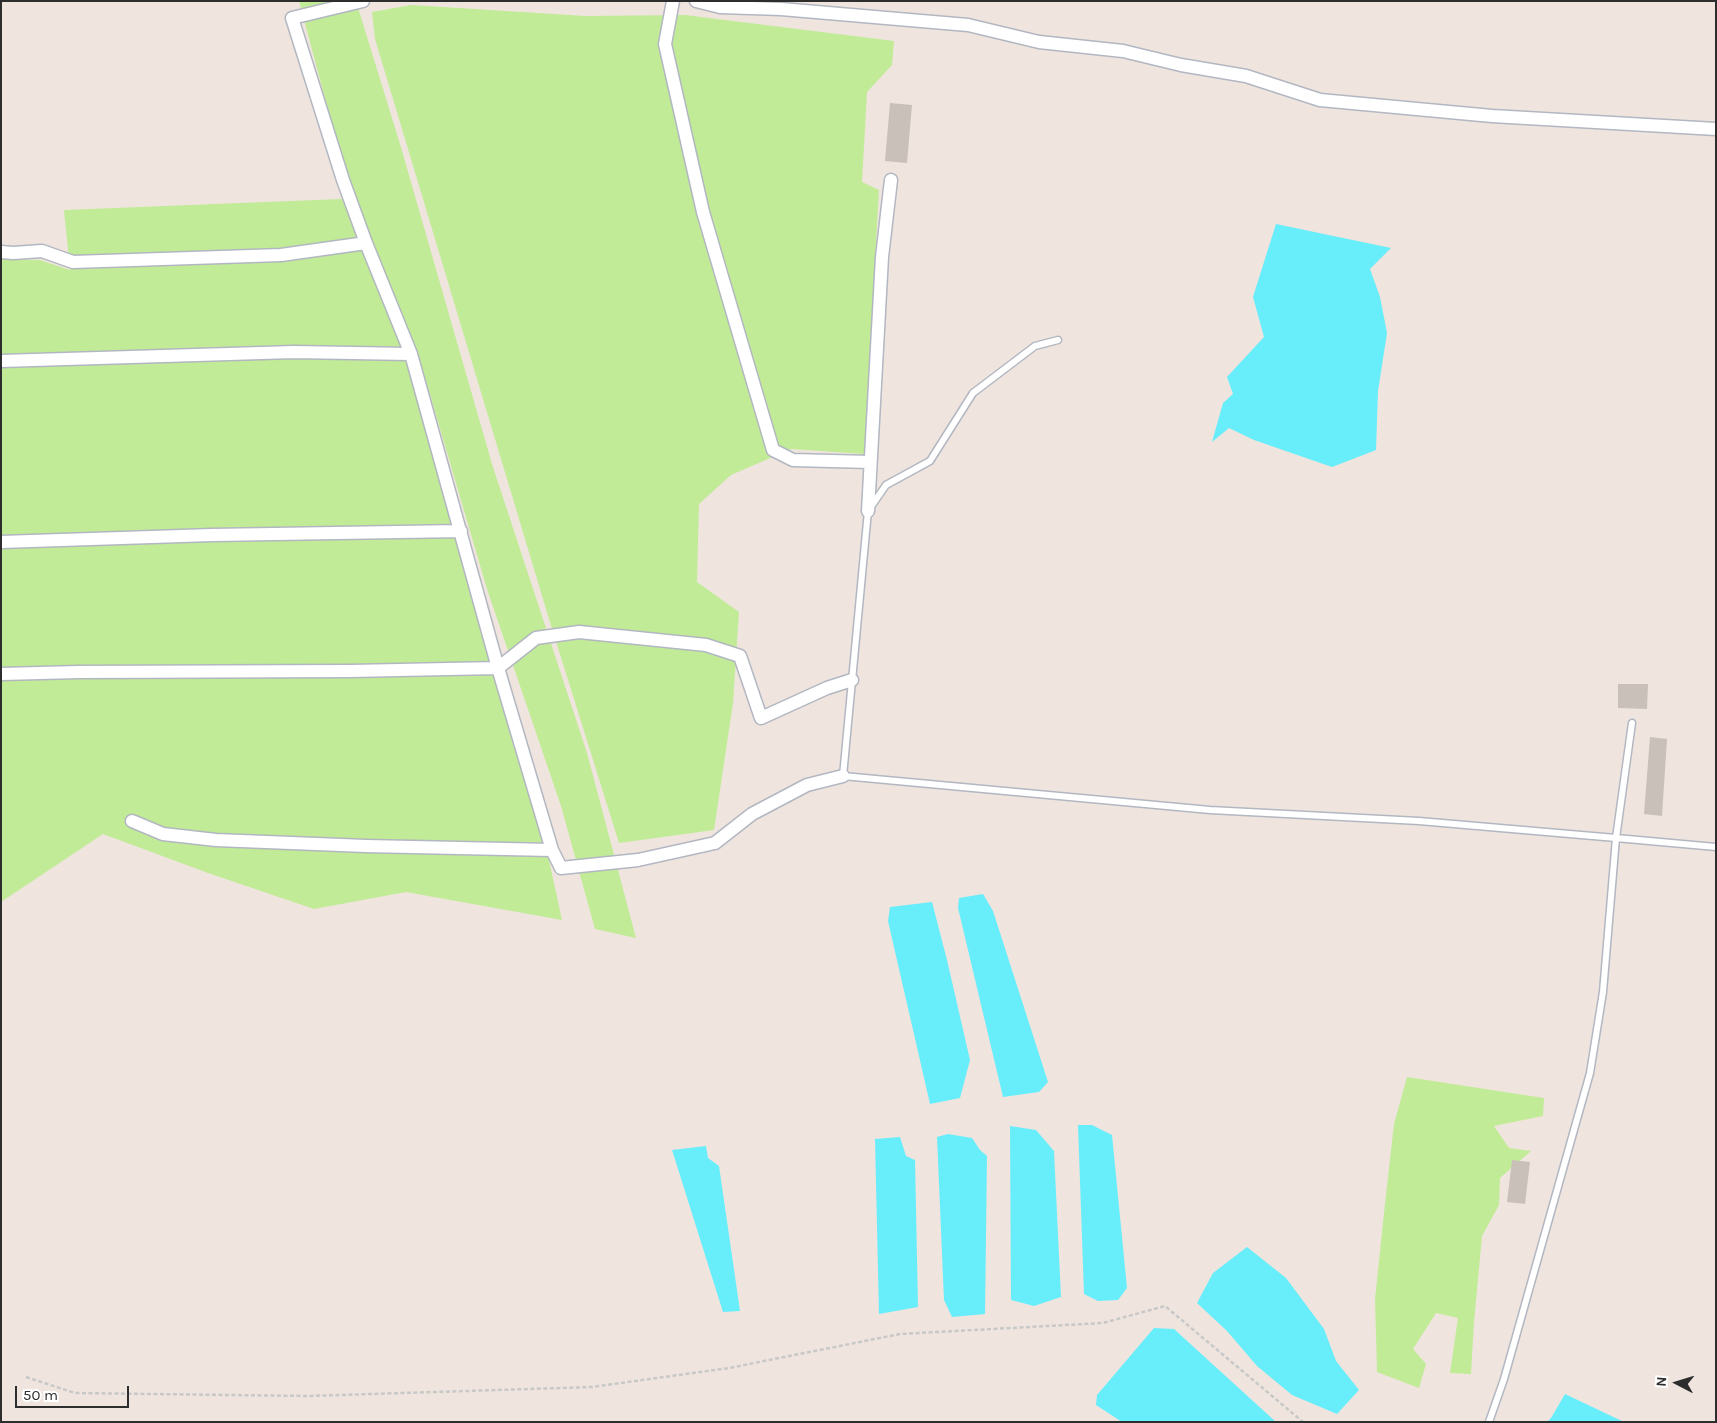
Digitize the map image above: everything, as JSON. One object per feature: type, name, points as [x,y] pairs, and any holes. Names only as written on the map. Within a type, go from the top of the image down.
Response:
[{"type":"street","points":[[362,1],[292,18],[343,180],[366,243],[411,354],[498,668],[552,850],[561,868],[638,860],[715,843],[752,814],[806,785],[843,776]]},
{"type":"street","points":[[673,1],[665,44],[703,212],[773,450],[793,460],[870,462]]},
{"type":"street","points":[[696,1],[720,7],[782,9],[968,25],[1039,42],[1124,51],[1181,65],[1246,76],[1320,100],[1492,116],[1716,129]]},
{"type":"street","points":[[868,511],[882,257],[891,180]]},
{"type":"street","points":[[1,252],[42,251],[73,262],[281,255],[366,243]]},
{"type":"street","points":[[1,360],[294,352],[411,354]]},
{"type":"street","points":[[1,542],[212,535],[461,531]]},
{"type":"street","points":[[1,674],[498,668],[536,638],[579,632],[706,645],[740,656],[761,718],[827,688],[852,680]]},
{"type":"street","points":[[132,821],[163,834],[216,840],[366,846],[552,850]]},
{"type":"lane","points":[[1058,340],[1035,346],[973,393],[930,461],[886,485],[868,511],[843,776],[1210,810],[1419,821],[1716,847]]},
{"type":"lane","points":[[1489,1422],[1506,1369],[1590,1073],[1603,992],[1616,838],[1632,723]]},
{"type":"path","points":[[26,1377],[75,1393],[308,1396],[592,1386],[729,1368],[900,1334],[1103,1322],[1164,1306],[1303,1422]]},
{"type":"green space","points":[[299,1],[356,1],[400,144],[492,464],[587,753],[636,938],[595,929],[561,806],[487,589],[424,374],[349,188]]},
{"type":"green space","points":[[411,5],[585,16],[685,15],[894,41],[892,65],[867,92],[862,182],[879,190],[864,454],[791,449],[731,475],[699,504],[697,582],[739,612],[733,703],[714,830],[619,843],[549,619],[375,39],[372,12]]},
{"type":"green space","points":[[342,199],[407,349],[489,661],[545,842],[562,920],[406,892],[314,909],[208,873],[103,834],[1,902],[1,259],[40,260],[70,270],[64,210]]},
{"type":"green space","points":[[1407,1077],[1544,1098],[1543,1116],[1494,1126],[1509,1148],[1531,1151],[1500,1178],[1499,1205],[1482,1236],[1471,1374],[1450,1373],[1458,1318],[1436,1313],[1413,1349],[1426,1364],[1419,1388],[1377,1372],[1375,1299],[1394,1124]]},
{"type":"water","points":[[1276,224],[1391,248],[1370,269],[1380,297],[1387,333],[1378,391],[1376,450],[1332,467],[1254,440],[1229,428],[1212,442],[1223,403],[1233,394],[1227,377],[1264,337],[1253,297]]},
{"type":"water","points":[[983,894],[993,911],[1048,1082],[1039,1092],[1003,1097],[958,908],[959,898]]},
{"type":"water","points":[[932,902],[970,1060],[960,1098],[930,1104],[888,921],[890,907]]},
{"type":"water","points":[[1078,1125],[1092,1125],[1112,1135],[1127,1288],[1118,1300],[1098,1301],[1084,1294]]},
{"type":"water","points":[[1010,1126],[1036,1130],[1054,1151],[1061,1297],[1034,1306],[1011,1300]]},
{"type":"water","points":[[948,1134],[972,1138],[980,1150],[987,1156],[985,1314],[952,1317],[944,1300],[937,1137]]},
{"type":"water","points":[[900,1137],[906,1156],[915,1160],[918,1307],[879,1314],[875,1139]]},
{"type":"water","points":[[706,1146],[708,1158],[719,1166],[740,1311],[723,1312],[672,1150]]},
{"type":"water","points":[[1247,1247],[1286,1278],[1324,1329],[1336,1361],[1359,1390],[1337,1414],[1292,1395],[1257,1366],[1227,1331],[1197,1303],[1213,1273]]},
{"type":"water","points":[[1154,1328],[1174,1329],[1276,1422],[1122,1422],[1096,1405],[1097,1395]]},
{"type":"water","points":[[1565,1394],[1624,1422],[1547,1422]]},
{"type":"building","points":[[890,103],[912,105],[907,163],[885,161]]},
{"type":"building","points":[[1618,684],[1648,684],[1647,709],[1618,708]]},
{"type":"building","points":[[1650,737],[1667,739],[1662,816],[1644,814]]},
{"type":"building","points":[[1512,1160],[1530,1162],[1525,1204],[1507,1202]]}]
